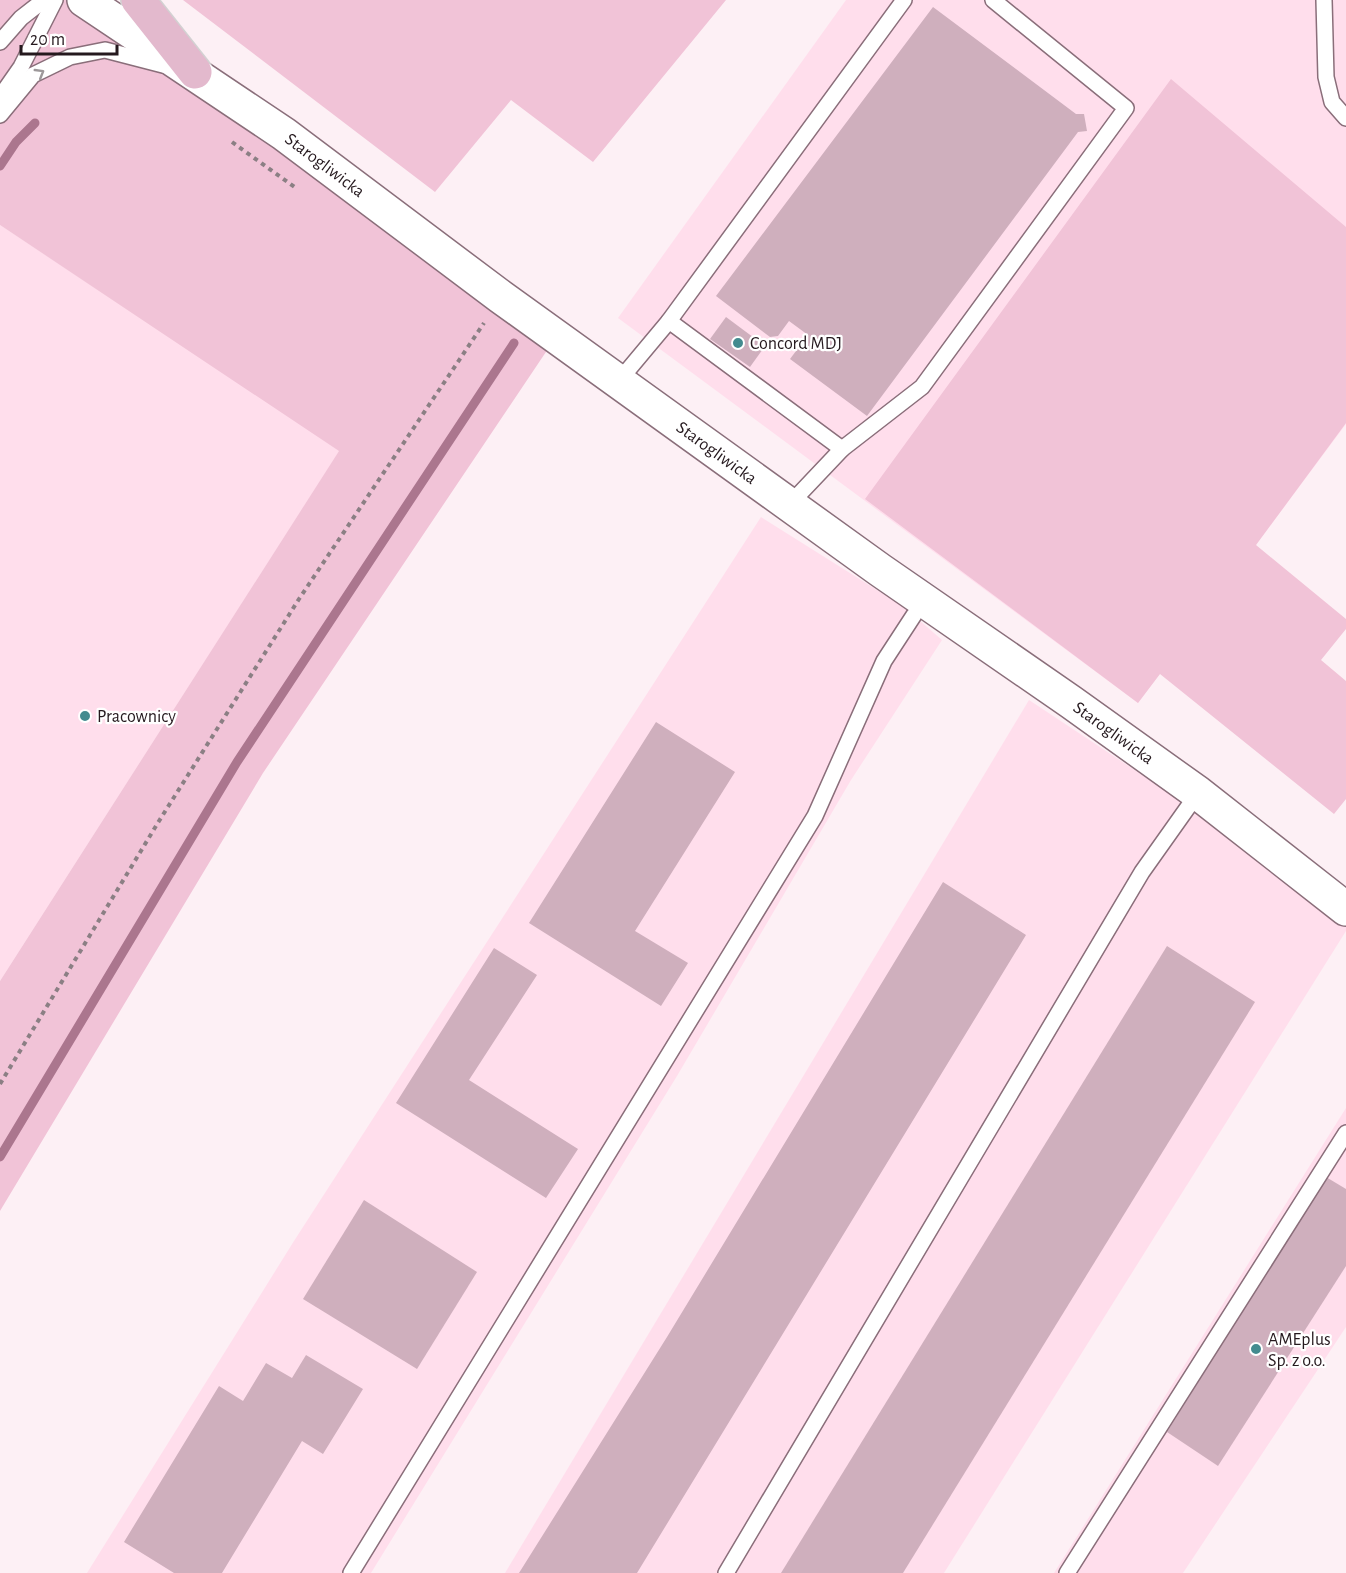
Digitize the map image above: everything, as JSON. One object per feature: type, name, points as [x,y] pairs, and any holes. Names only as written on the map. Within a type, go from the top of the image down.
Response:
[{"type":"main road","points":[[138,0],[195,72]]},
{"type":"street","name":"Starogliwicka","points":[[84,0],[195,72],[369,195],[501,297],[618,382],[1198,793],[1346,909]]},
{"type":"lane","points":[[0,42],[21,18],[44,0]]},
{"type":"lane","points":[[0,97],[21,68],[55,0]]},
{"type":"lane","points":[[618,382],[669,321],[904,0]]},
{"type":"lane","points":[[789,505],[842,449],[922,387],[1126,108],[993,0]]},
{"type":"lane","points":[[1324,0],[1326,77],[1332,102],[1346,118]]},
{"type":"lane","points":[[0,115],[33,75],[70,57],[105,50],[195,72]]},
{"type":"lane","points":[[669,321],[842,449]]},
{"type":"lane","points":[[351,1573],[815,816],[884,661],[914,615]]},
{"type":"lane","points":[[726,1573],[1142,872],[1198,793]]},
{"type":"lane","points":[[1067,1573],[1346,1133]]},
{"type":"path","points":[[228,139],[304,193]]},
{"type":"path","points":[[0,1084],[159,821],[298,599],[501,297]]},
{"type":"shaded area","points":[[0,0],[84,0],[556,337],[263,773],[0,1211],[0,981],[339,451],[0,225]]},
{"type":"shaded area","points":[[183,0],[726,0],[593,162],[511,100],[435,192]]},
{"type":"shaded area","points":[[846,0],[1346,0],[1346,424],[1138,703],[618,318]]},
{"type":"shaded area","points":[[1171,79],[1346,227],[1346,423],[1256,545],[1346,619],[1346,629],[1321,660],[1346,681],[1346,799],[1334,814],[1160,674],[1138,703],[865,499]]},
{"type":"shaded area","name":"Pracownicy","points":[[0,225],[340,450],[0,981]]},
{"type":"shaded area","points":[[761,517],[904,607],[942,640],[851,780],[677,1076],[371,1573],[87,1573],[294,1241]]},
{"type":"shaded area","points":[[1029,700],[1346,910],[1346,931],[944,1573],[505,1573]]},
{"type":"shaded area","points":[[1346,1108],[1346,1327],[1183,1573],[1054,1573]]},
{"type":"building","points":[[933,7],[1076,114],[1084,114],[1087,131],[1078,132],[867,416],[790,359],[808,335],[789,321],[778,336],[770,337],[716,296]]},
{"type":"building","name":"Concord MDJ","points":[[726,317],[765,346],[750,367],[710,339]]},
{"type":"building","points":[[656,722],[735,772],[635,931],[688,963],[661,1006],[529,923]]},
{"type":"building","points":[[943,882],[1026,935],[637,1573],[519,1573],[667,1337]]},
{"type":"building","points":[[1167,946],[1255,1002],[903,1573],[781,1573]]},
{"type":"building","points":[[494,948],[537,975],[469,1080],[578,1149],[546,1198],[396,1103]]},
{"type":"building","name":"AMEplus Sp. z o.o.","points":[[1326,1177],[1346,1189],[1346,1266],[1218,1466],[1167,1432]]},
{"type":"building","points":[[364,1200],[477,1272],[417,1369],[303,1299]]},
{"type":"building","points":[[306,1355],[363,1389],[323,1454],[302,1441],[222,1573],[174,1573],[124,1542],[219,1386],[243,1401],[266,1363],[292,1378]]},
{"type":"waterway","points":[[0,166],[16,142],[35,123]]},
{"type":"waterway","points":[[0,1157],[237,762],[514,343]]},
{"type":"place","name":"Concord MDJ","points":[[738,343]]},
{"type":"place","name":"Pracownicy","points":[[85,716]]},
{"type":"place","name":"AMEplus Sp. z o.o.","points":[[1256,1349]]}]
